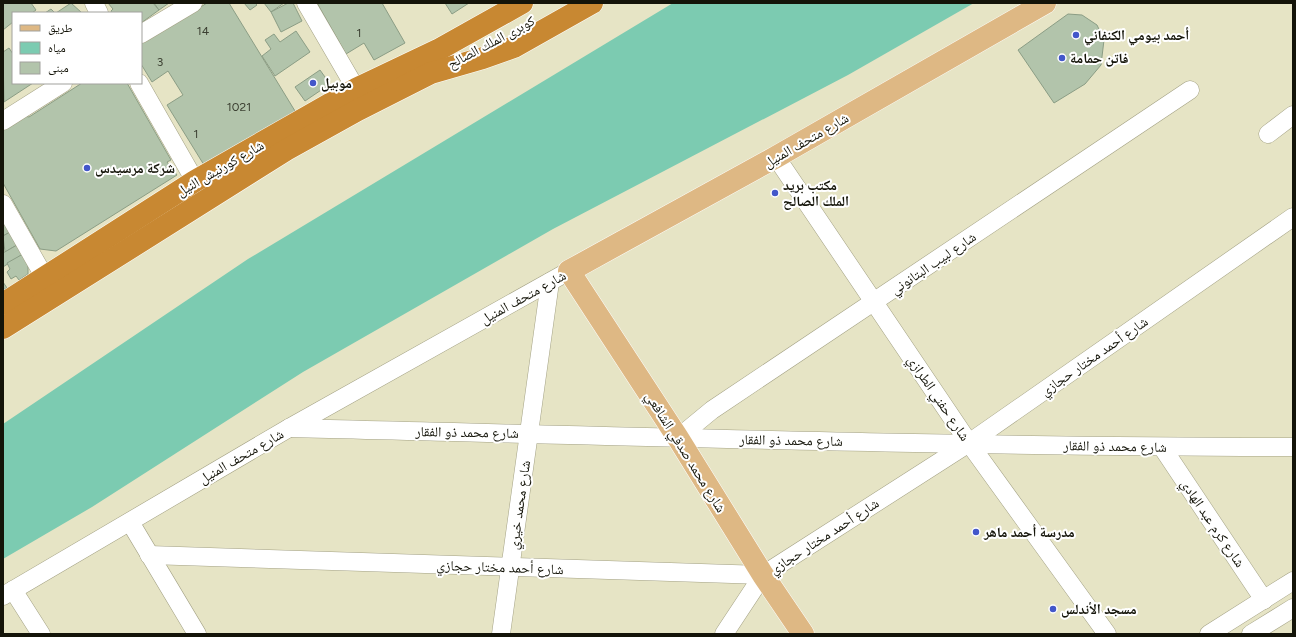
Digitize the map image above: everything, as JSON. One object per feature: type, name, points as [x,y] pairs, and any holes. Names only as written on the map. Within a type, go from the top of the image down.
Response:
[{"type":"highway","points":[[445,45],[469,17],[489,3]]},
{"type":"highway","name":"كوبرى الملك الصالح","points":[[445,45],[522,3]]},
{"type":"highway","name":"كوبرى الملك الصالح","points":[[440,69],[531,22],[562,3]]},
{"type":"highway","points":[[440,69],[483,58],[514,47],[592,3]]},
{"type":"highway","name":"شارع كورنيش النيل","points":[[3,304],[46,278],[195,181],[356,89],[445,45]]},
{"type":"highway","name":"شارع كورنيش النيل","points":[[3,328],[286,150],[358,110],[440,69]]},
{"type":"main road","name":"شارع متحف المنيل","points":[[559,276],[776,157],[1045,3]]},
{"type":"main road","name":"شارع محمد صدقي الشافعي","points":[[559,276],[678,438],[763,575],[803,634]]},
{"type":"street","points":[[94,3],[98,12]]},
{"type":"street","points":[[142,33],[193,3]]},
{"type":"street","points":[[306,3],[356,89]]},
{"type":"street","points":[[3,121],[61,84]]},
{"type":"street","points":[[140,84],[195,181]]},
{"type":"street","name":"شارع لبيب البتانوني","points":[[678,438],[712,410],[875,303],[1190,90]]},
{"type":"street","points":[[1268,134],[1293,114]]},
{"type":"street","name":"شارع حفني الطرازي","points":[[776,157],[969,443],[1107,634]]},
{"type":"street","points":[[3,204],[46,278]]},
{"type":"street","name":"شارع أحمد مختار حجازي","points":[[149,555],[763,575],[969,443],[1293,217]]},
{"type":"street","name":"شارع متحف المنيل","points":[[8,593],[289,428],[559,276]]},
{"type":"street","name":"شارع محمد خيري","points":[[501,634],[529,434],[559,276]]},
{"type":"street","name":"شارع محمد ذو الفقار","points":[[289,428],[678,438],[1162,447],[1293,447]]},
{"type":"street","name":"شارع كرم عبد الهادي","points":[[1162,447],[1264,600]]},
{"type":"street","points":[[130,522],[197,634]]},
{"type":"street","points":[[724,634],[763,575]]},
{"type":"street","points":[[1209,634],[1293,580]]},
{"type":"street","points":[[8,593],[41,634]]},
{"type":"street","points":[[1260,632],[1293,608]]},
{"type":"water","points":[[673,3],[974,3],[848,75],[553,229],[303,372],[92,507],[3,559],[3,424],[248,259]]},
{"type":"building","points":[[3,3],[31,3],[36,10],[33,12],[12,12],[12,23],[3,30]]},
{"type":"building","points":[[71,3],[81,12],[58,12]]},
{"type":"building","points":[[108,3],[153,3],[159,10],[142,22],[142,12],[112,12],[113,9]]},
{"type":"building","points":[[154,3],[169,3],[159,10]]},
{"type":"building","points":[[207,3],[229,3],[295,111],[204,165],[167,105],[183,95],[168,71],[152,82],[142,66],[142,37],[168,27]]},
{"type":"building","points":[[244,3],[255,3],[257,5],[250,10]]},
{"type":"building","points":[[264,3],[284,3],[271,12]]},
{"type":"building","points":[[288,3],[293,3],[302,21],[281,32],[271,12]]},
{"type":"building","points":[[317,3],[382,3],[405,43],[374,60],[364,43],[346,54]]},
{"type":"building","points":[[445,3],[469,3],[452,14]]},
{"type":"building","points":[[51,9],[54,12],[46,12]]},
{"type":"building","name":"فاتن حمامة","points":[[1068,14],[1082,15],[1097,25],[1104,40],[1101,65],[1085,84],[1054,103],[1018,50]]},
{"type":"building","points":[[296,31],[310,52],[275,76],[262,56],[271,49],[265,40],[274,34],[280,42]]},
{"type":"building","points":[[9,48],[12,52],[12,84],[31,84],[4,102],[3,52]]},
{"type":"building","points":[[320,70],[330,84],[305,101],[295,87]]},
{"type":"building","name":"شركة مرسيدس","points":[[80,84],[128,84],[171,160],[167,162],[177,175],[56,251],[40,249],[3,183],[3,130],[25,116],[29,117]]},
{"type":"building","points":[[3,221],[10,232],[3,236]]},
{"type":"building","points":[[10,232],[17,245],[5,252],[3,236]]},
{"type":"building","points":[[17,245],[23,254],[3,267],[3,253]]},
{"type":"building","points":[[23,254],[28,264],[28,274],[19,280],[16,276],[11,279],[7,272],[10,269],[7,263]]},
{"type":"building","points":[[3,282],[7,288],[3,290]]},
{"type":"place","name":"أحمد بيومي الكنفاني","points":[[1076,35]]},
{"type":"place","name":"فاتن حمامة","points":[[1062,58]]},
{"type":"place","name":"موبيل","points":[[313,83]]},
{"type":"place","name":"شركة مرسيدس","points":[[87,168]]},
{"type":"place","name":"مكتب بريد الملك الصالح","points":[[775,193]]},
{"type":"place","name":"مدرسة أحمد ماهر","points":[[976,532]]},
{"type":"place","name":"مسجد الأندلس","points":[[1053,609]]}]
